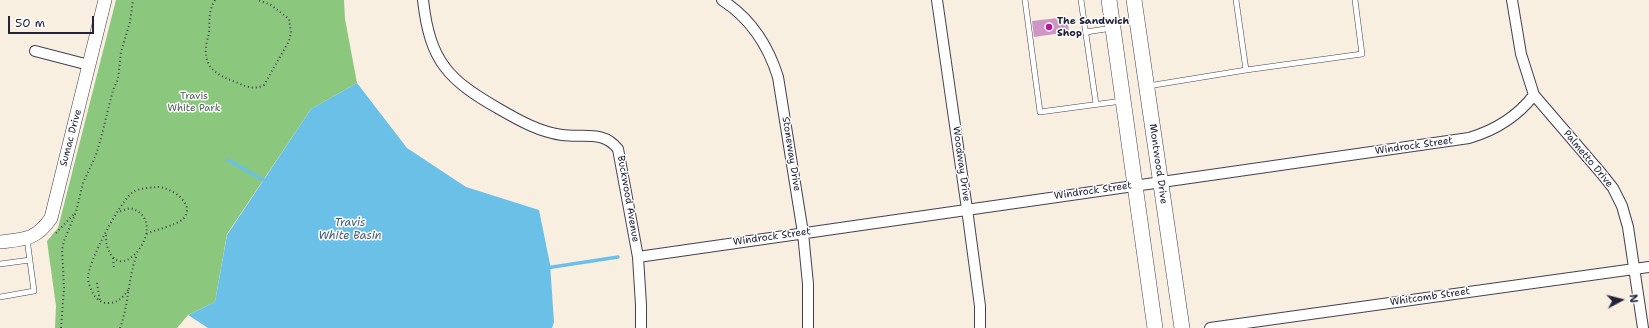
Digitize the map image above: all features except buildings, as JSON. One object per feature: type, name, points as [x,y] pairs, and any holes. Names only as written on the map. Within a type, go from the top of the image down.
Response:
[{"type":"main road","points":[[1110,0],[1155,328]]},
{"type":"main road","name":"Montwood Drive","points":[[1134,0],[1182,328]]},
{"type":"main road","points":[[1115,44],[1140,40]]},
{"type":"street","name":"Sumac Drive","points":[[0,242],[27,239],[36,235],[44,229],[50,218],[105,0]]},
{"type":"street","name":"Buckwood Avenue","points":[[423,0],[426,26],[431,43],[439,59],[459,84],[473,94],[525,124],[543,131],[563,135],[602,136],[616,146],[620,154],[638,256],[641,305],[640,328]]},
{"type":"street","name":"Stoneway Drive","points":[[722,0],[733,7],[756,30],[773,62],[780,87],[803,233],[808,284],[808,328]]},
{"type":"street","name":"Woodway Drive","points":[[937,0],[980,306],[980,328]]},
{"type":"street","name":"Palmetto Drive","points":[[1512,0],[1521,54],[1534,95],[1613,188],[1626,216],[1643,328]]},
{"type":"street","points":[[35,51],[89,65]]},
{"type":"street","name":"Windrock Street","points":[[638,256],[1469,138],[1501,126],[1517,114],[1534,95]]},
{"type":"street","name":"Whitcomb Street","points":[[1210,328],[1649,266]]},
{"type":"lane","points":[[1025,0],[1040,112],[1123,101]]},
{"type":"lane","points":[[1081,0],[1096,104]]},
{"type":"lane","points":[[1236,0],[1246,70]]},
{"type":"lane","points":[[1147,86],[1246,70],[1362,54],[1355,0]]},
{"type":"lane","points":[[1086,32],[1113,28]]},
{"type":"lane","points":[[0,297],[34,292],[27,239]]},
{"type":"lane","points":[[0,264],[30,260]]},
{"type":"path","points":[[61,328],[64,288],[62,250],[76,212],[83,183],[96,155],[113,90],[118,79],[121,52],[130,22],[133,0]]},
{"type":"path","points":[[214,0],[211,6],[206,47],[207,64],[212,70],[223,77],[253,89],[264,86],[289,41],[291,33],[289,20],[271,5],[258,0]]},
{"type":"path","points":[[128,290],[123,297],[116,302],[104,303],[100,301],[93,294],[88,278],[93,258],[106,234],[109,224],[135,191],[160,187],[170,189],[180,196],[186,205],[187,211],[182,220],[146,234]]},
{"type":"path","points":[[117,213],[130,208],[141,213],[146,227],[146,234],[130,276],[120,328]]},
{"type":"path","points":[[106,234],[107,248],[113,258],[114,269]]},
{"type":"path","points":[[113,258],[122,261],[138,253]]},
{"type":"path","points":[[97,283],[100,301]]},
{"type":"green space","name":"Travis White Park","points":[[116,0],[344,0],[345,19],[357,83],[311,109],[227,234],[215,302],[188,315],[177,328],[55,328],[56,306],[47,241],[58,228]]},
{"type":"water","name":"Travis White Basin","points":[[357,83],[407,148],[466,187],[539,210],[550,264],[554,322],[552,328],[208,328],[188,315],[215,302],[227,235],[311,109]]},
{"type":"waterway","points":[[228,160],[267,182]]},
{"type":"waterway","points":[[546,268],[618,257]]},
{"type":"place","name":"The Sandwich Shop","points":[[1049,27]]}]
